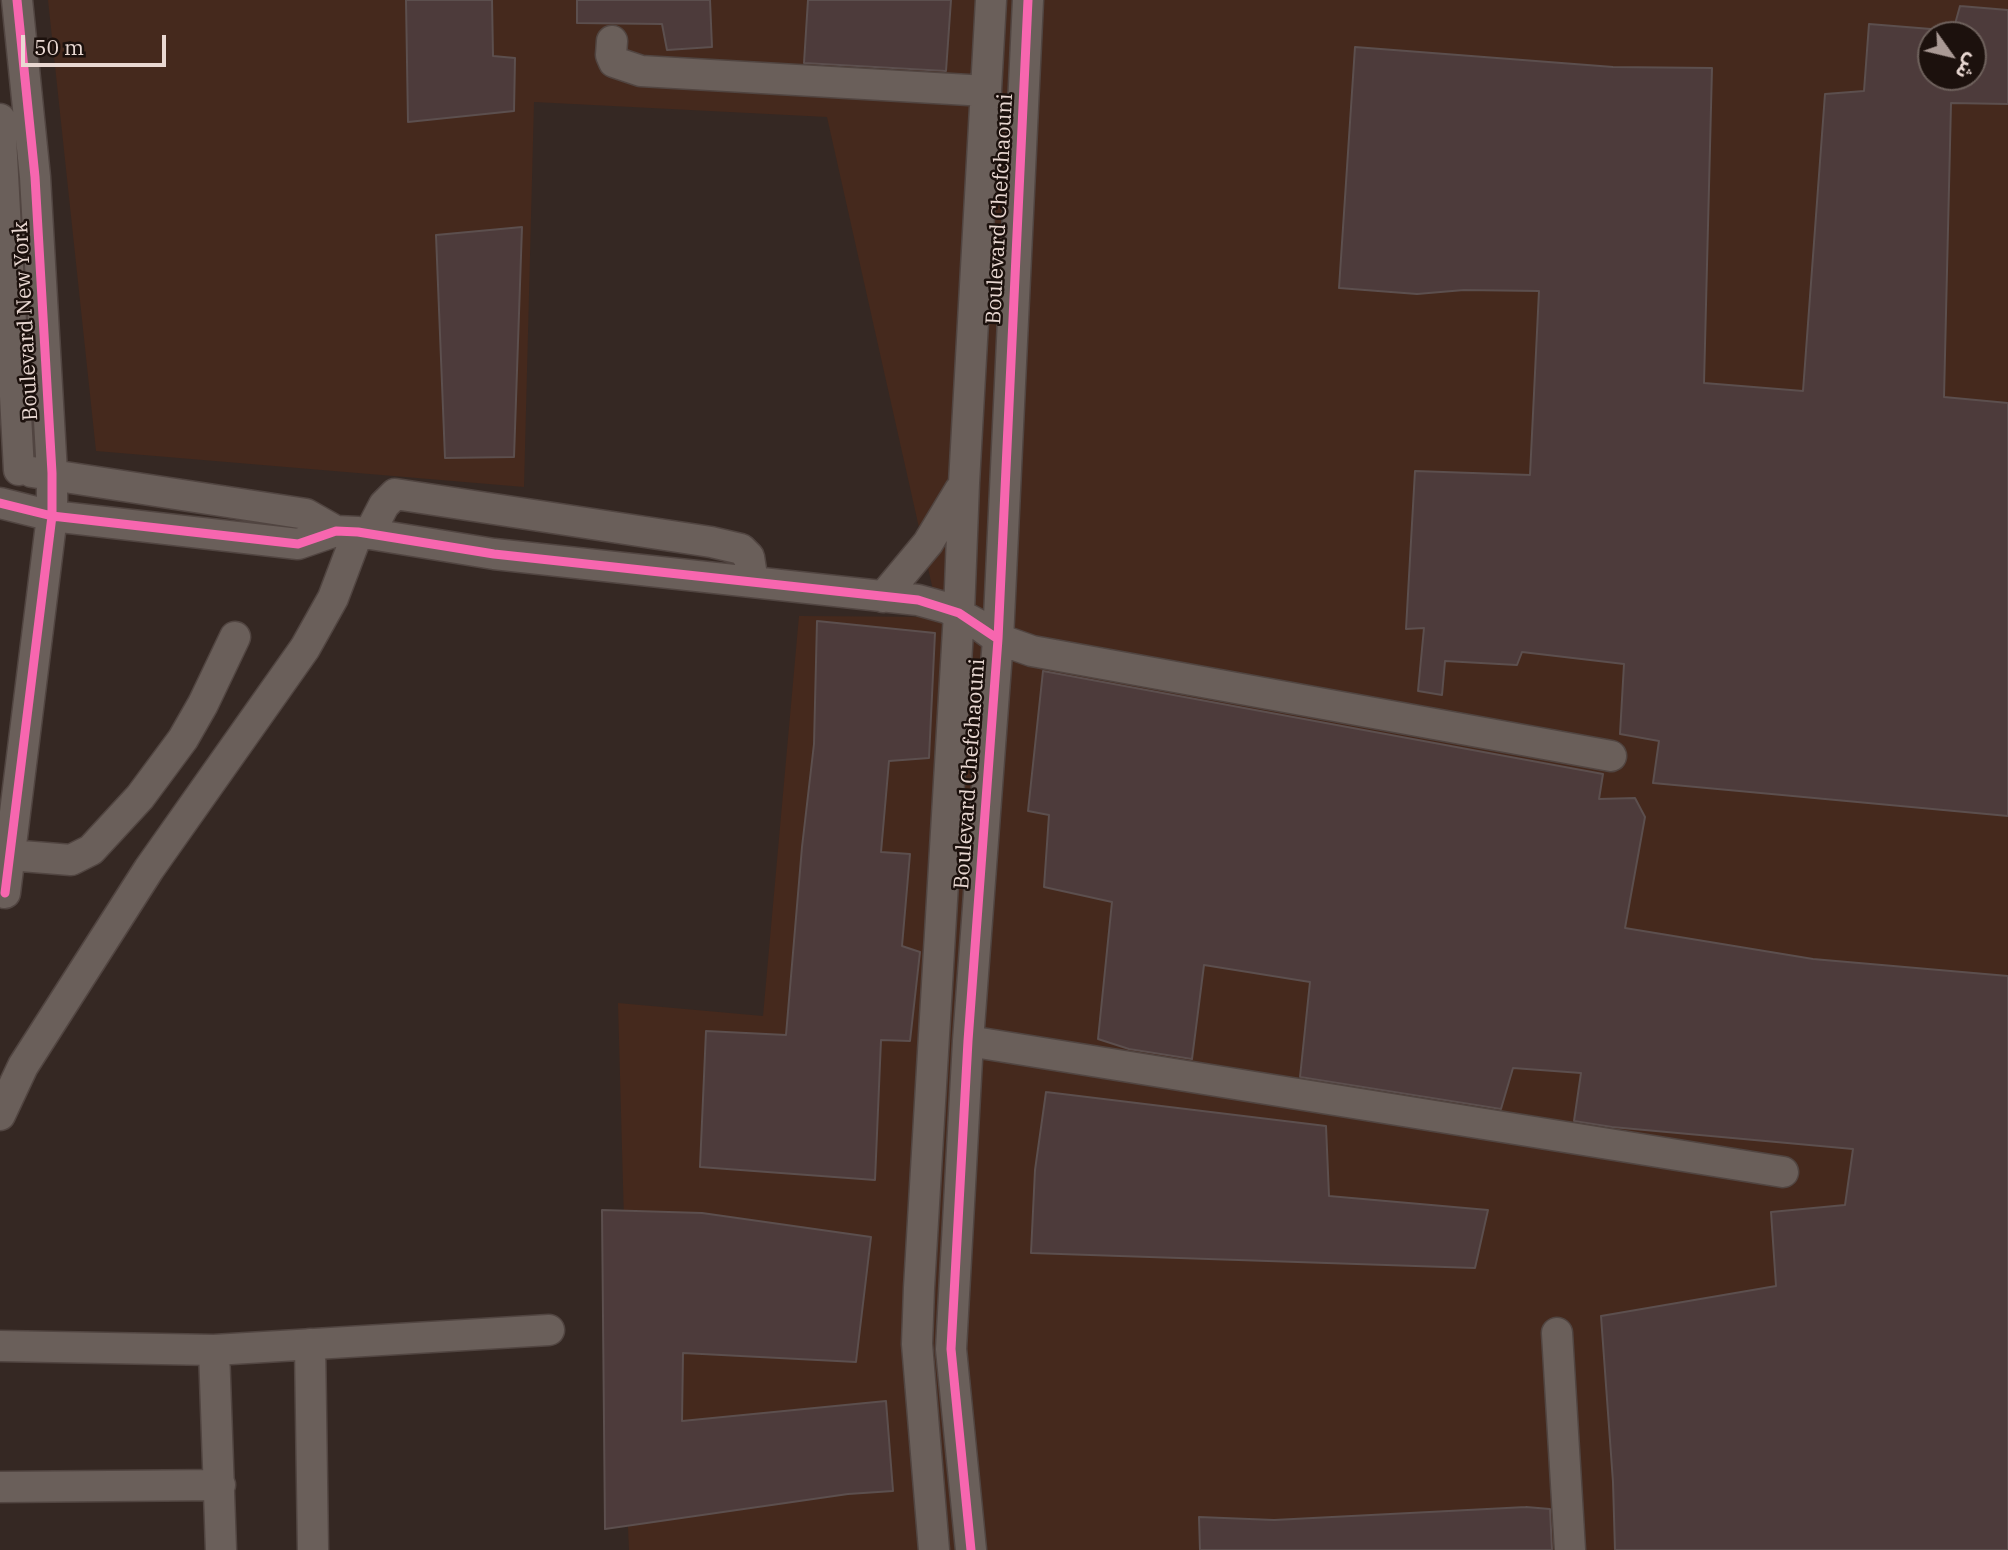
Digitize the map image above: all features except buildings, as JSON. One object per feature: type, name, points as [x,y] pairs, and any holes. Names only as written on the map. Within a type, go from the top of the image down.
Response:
[{"type":"street","name":"Boulevard New York","points":[[5,893],[52,516],[52,473],[35,177],[17,0]]},
{"type":"street","name":"Boulevard Chefchaouni","points":[[934,1550],[917,1344],[991,0]]},
{"type":"street","name":"Boulevard Chefchaouni","points":[[971,1550],[951,1349],[968,1041],[998,639],[1028,0]]},
{"type":"street","points":[[612,41],[611,55],[614,62],[641,71],[986,91]]},
{"type":"street","name":"Boulevard New York","points":[[0,119],[5,178],[10,468]]},
{"type":"street","points":[[5,178],[35,177]]},
{"type":"street","points":[[976,266],[1014,267]]},
{"type":"street","points":[[10,468],[306,514],[354,532],[494,554],[926,602],[959,613],[998,639],[1032,651],[1611,756]]},
{"type":"street","points":[[883,597],[928,543],[964,483]]},
{"type":"street","points":[[0,1115],[23,1066],[149,869],[305,648],[332,598],[354,532],[395,494],[711,542],[741,549],[749,557],[753,582]]},
{"type":"street","points":[[0,503],[52,516],[298,544],[354,532]]},
{"type":"street","points":[[9,855],[71,860],[91,850],[140,797],[183,739],[235,638]]},
{"type":"street","points":[[968,1041],[1783,1171]]},
{"type":"street","points":[[0,1346],[214,1350],[549,1330]]},
{"type":"street","points":[[1557,1333],[1570,1550]]},
{"type":"street","points":[[310,1344],[313,1550]]},
{"type":"street","points":[[214,1350],[222,1550]]},
{"type":"street","points":[[0,1487],[220,1485]]},
{"type":"shaded area","points":[[48,0],[2008,0],[2008,1550],[629,1550],[618,1306],[624,1221],[618,1003],[763,1016],[799,616],[939,617],[827,117],[534,102],[524,487],[96,451]]},
{"type":"cycle path","points":[[5,893],[52,516],[52,473],[35,177],[17,0]]},
{"type":"cycle path","points":[[971,1550],[951,1349],[968,1041],[998,639],[1028,0]]},
{"type":"cycle path","points":[[0,503],[52,516],[298,544],[336,531],[358,532],[494,554],[918,600],[959,613],[998,639]]}]
